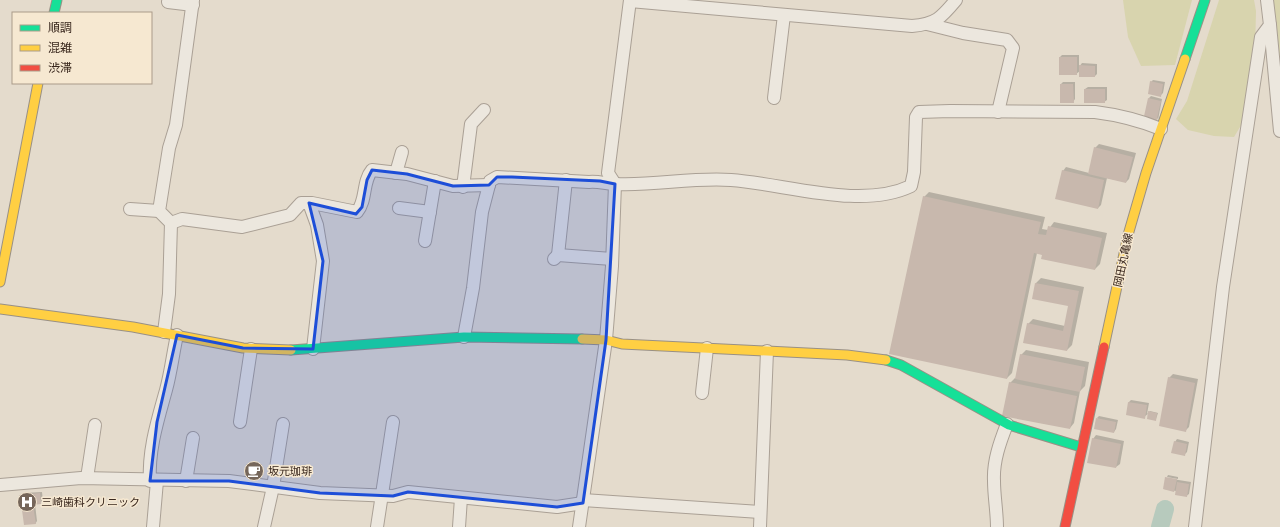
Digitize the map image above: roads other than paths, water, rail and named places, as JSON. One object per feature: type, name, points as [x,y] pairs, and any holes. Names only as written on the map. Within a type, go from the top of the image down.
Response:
[{"type":"street","points":[[54,12],[57,0]]},
{"type":"street","points":[[579,527],[606,340],[612,259],[615,184],[608,173],[630,0],[784,15],[871,21],[912,26],[928,24],[935,21],[956,0]]},
{"type":"street","name":"岡田丸亀線","points":[[1066,527],[1081,447],[1128,235],[1161,129],[1205,0]]},
{"type":"street","points":[[1267,0],[1280,131]]},
{"type":"street","points":[[159,210],[169,148],[176,125],[193,2],[168,2]]},
{"type":"street","points":[[774,98],[784,15]]},
{"type":"street","points":[[928,24],[964,33],[1007,40],[1013,48],[998,112]]},
{"type":"street","points":[[1195,527],[1223,287],[1261,37],[1270,25]]},
{"type":"street","points":[[0,282],[38,84]]},
{"type":"street","points":[[463,186],[471,124],[484,110]]},
{"type":"street","points":[[464,337],[473,288],[482,212],[490,181],[497,177],[589,182],[600,181],[615,184],[731,180],[864,197],[896,194],[911,186],[914,172],[916,117],[919,112],[1110,114],[1139,120],[1161,129]]},
{"type":"street","points":[[396,172],[402,152]]},
{"type":"street","points":[[171,223],[182,219],[242,227],[290,215],[301,203],[309,203],[357,212],[362,207],[367,180],[372,170],[396,172],[453,186],[489,185]]},
{"type":"street","points":[[566,180],[556,257],[612,259]]},
{"type":"street","points":[[425,241],[435,181]]},
{"type":"street","points":[[309,203],[317,225],[323,261],[313,349]]},
{"type":"street","points":[[399,208],[430,212]]},
{"type":"street","points":[[130,209],[159,210],[171,223],[169,294],[164,332]]},
{"type":"street","points":[[0,310],[164,332],[251,349],[313,349],[464,337],[606,340],[622,344],[847,355],[888,360],[901,365],[1007,424],[1048,438],[1081,447]]},
{"type":"street","points":[[152,527],[154,481],[151,456],[156,422],[166,389],[177,335]]},
{"type":"street","points":[[702,393],[707,348]]},
{"type":"street","points":[[240,422],[251,349]]},
{"type":"street","points":[[760,527],[767,351]]},
{"type":"street","points":[[377,527],[394,422]]},
{"type":"street","points":[[264,527],[273,487],[283,424]]},
{"type":"street","points":[[998,527],[994,480],[995,467],[999,446],[1007,424]]},
{"type":"street","points":[[87,478],[95,425]]},
{"type":"street","points":[[186,481],[193,438]]},
{"type":"street","points":[[0,485],[87,478],[154,481],[229,481],[320,493],[393,496],[408,492],[557,507],[583,502],[760,512]]},
{"type":"street","points":[[458,527],[461,498]]},
{"type":"waterway","points":[[1160,527],[1165,509]]},
{"type":"place","name":"坂元珈琲","points":[[254,471]]},
{"type":"place","name":"三崎歯科クリニック","points":[[27,502]]}]
